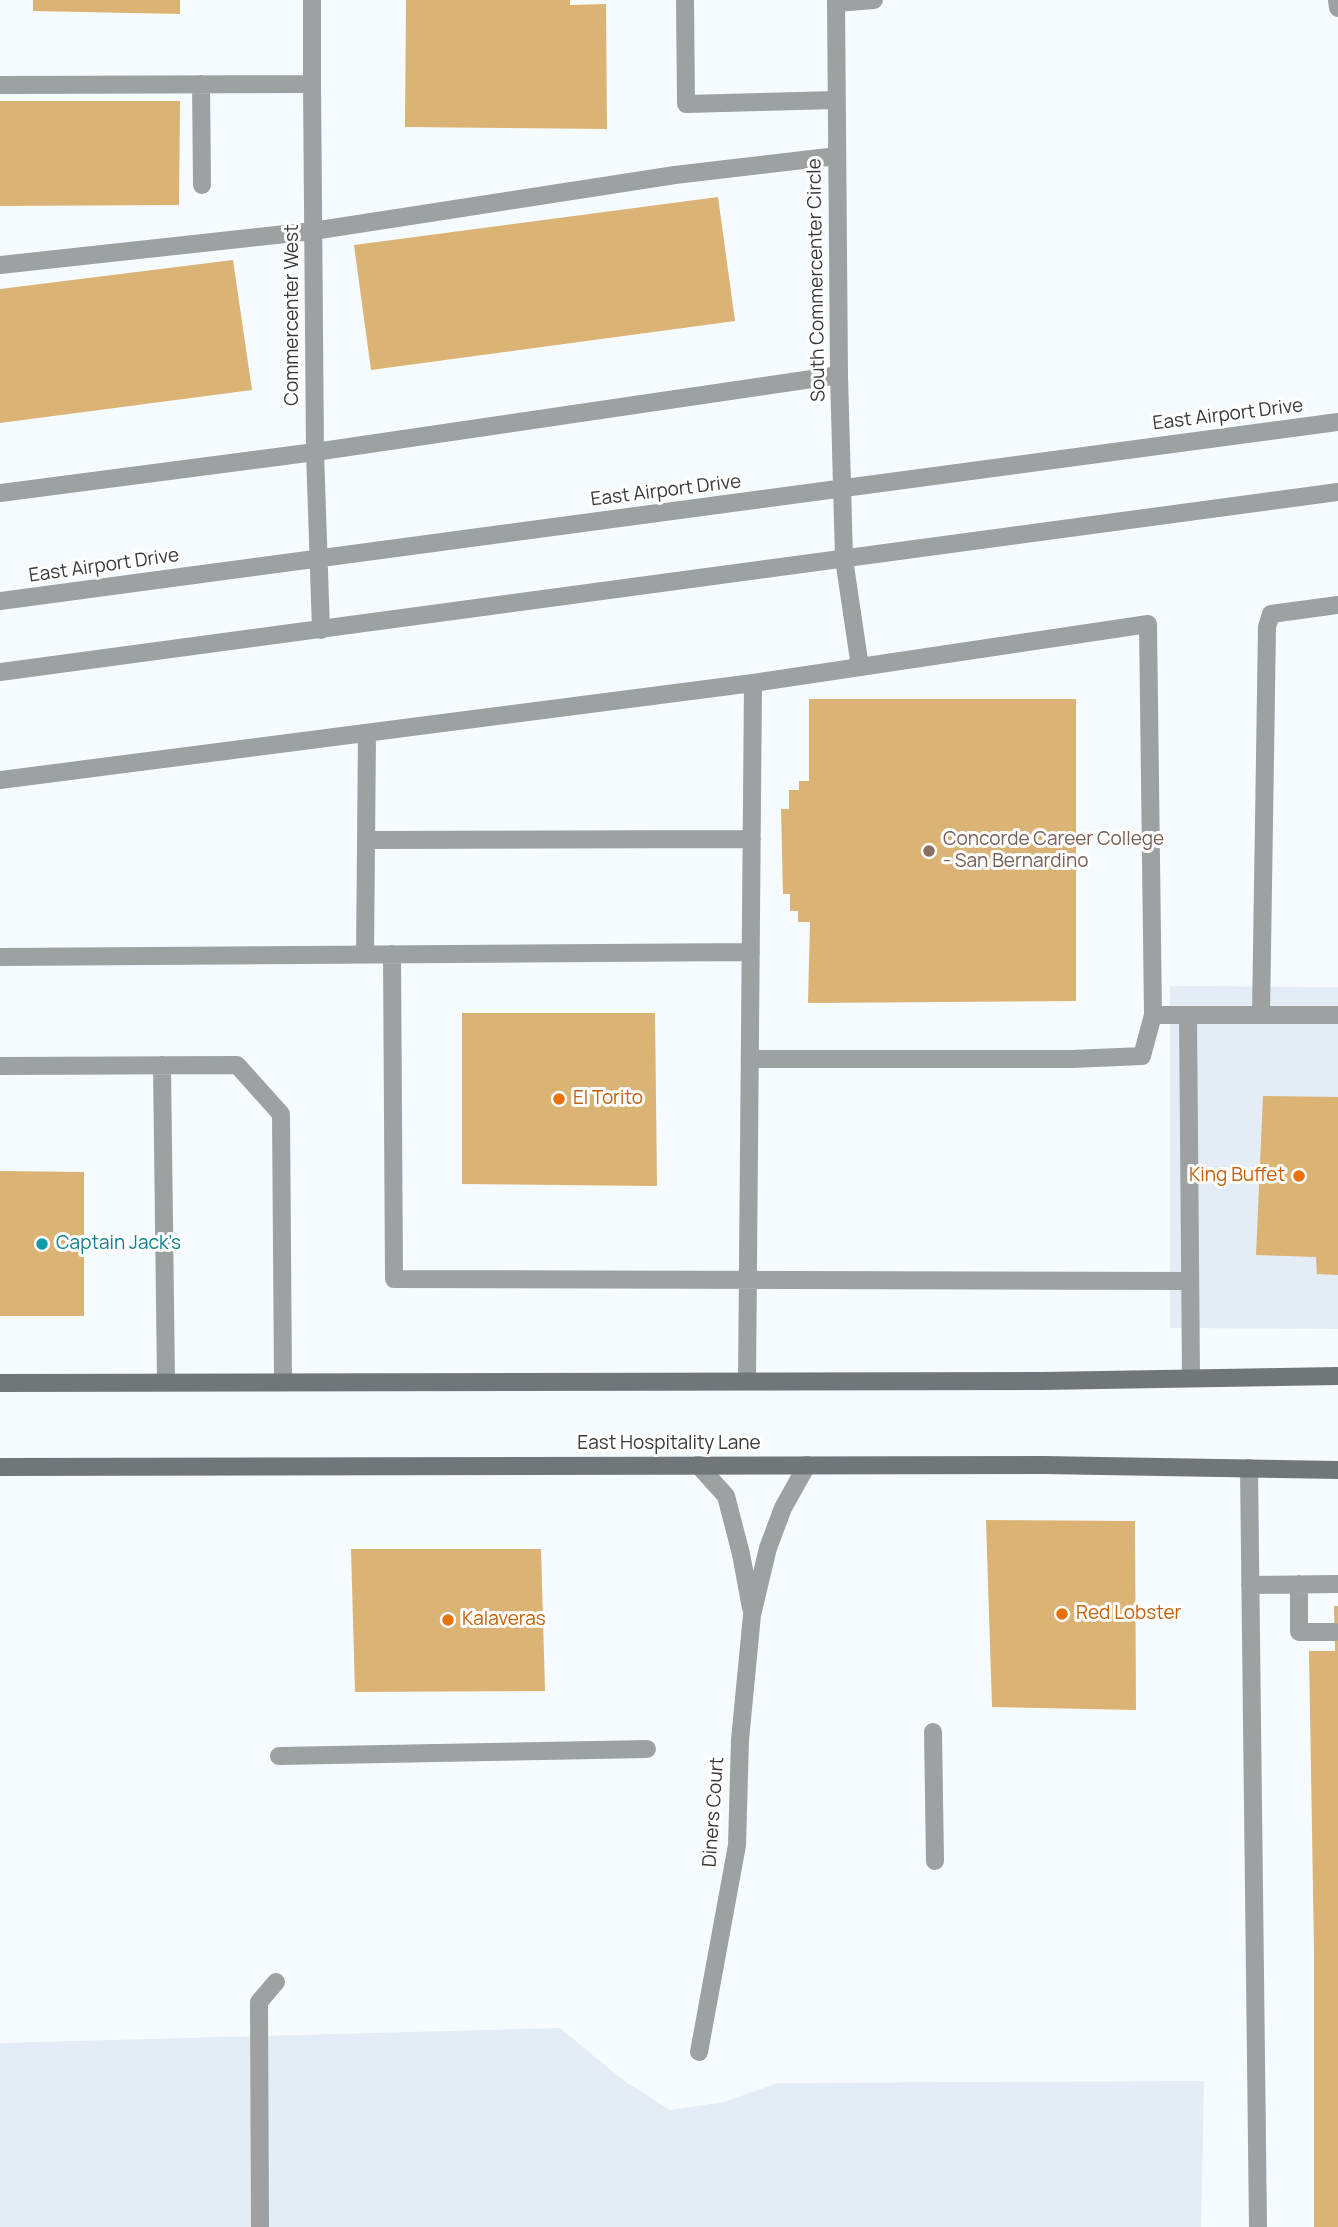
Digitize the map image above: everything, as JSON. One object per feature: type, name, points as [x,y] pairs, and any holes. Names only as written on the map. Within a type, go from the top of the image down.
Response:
[{"type":"main road","points":[[0,1383],[1338,1376]]},
{"type":"main road","name":"East Hospitality Lane","points":[[0,1467],[807,1465],[1338,1470]]},
{"type":"street","name":"Commercenter West","points":[[312,0],[315,452],[321,630]]},
{"type":"street","points":[[685,0],[687,104],[836,100]]},
{"type":"street","points":[[836,1],[874,0]]},
{"type":"street","points":[[1337,0],[1338,8]]},
{"type":"street","name":"South Commercenter Circle","points":[[836,1],[842,488],[845,559],[860,667]]},
{"type":"street","points":[[201,84],[202,185]]},
{"type":"street","points":[[0,85],[312,84]]},
{"type":"street","points":[[0,265],[313,231],[675,175],[837,156]]},
{"type":"street","points":[[0,493],[315,452],[839,375]]},
{"type":"street","name":"East Airport Drive","points":[[0,601],[1338,422]]},
{"type":"street","points":[[0,672],[1338,492]]},
{"type":"street","points":[[1261,1015],[1266,627],[1271,614],[1338,605]]},
{"type":"street","points":[[0,780],[753,683],[1148,624],[1153,1015],[1142,1056],[1072,1059],[750,1059]]},
{"type":"street","points":[[747,1381],[753,683]]},
{"type":"street","points":[[365,955],[367,733]]},
{"type":"street","points":[[366,840],[752,839]]},
{"type":"street","points":[[0,957],[751,952]]},
{"type":"street","points":[[391,954],[394,1279],[1190,1281]]},
{"type":"street","points":[[1153,1015],[1338,1015]]},
{"type":"street","points":[[1188,1015],[1191,1378]]},
{"type":"street","points":[[162,1065],[166,1382]]},
{"type":"street","points":[[0,1066],[237,1065],[281,1114],[283,1382]]},
{"type":"street","name":"Diners Court","points":[[698,1465],[726,1496],[741,1554],[752,1615]]},
{"type":"street","name":"Diners Court","points":[[699,2052],[737,1844],[740,1740],[752,1615],[768,1548],[783,1508],[807,1465]]},
{"type":"street","points":[[1249,1468],[1258,2227]]},
{"type":"street","points":[[1298,1584],[1298,1632],[1335,1632]]},
{"type":"street","points":[[1250,1585],[1338,1584]]},
{"type":"street","points":[[933,1732],[935,1861]]},
{"type":"street","points":[[279,1756],[647,1749]]},
{"type":"street","points":[[260,2227],[259,2003],[276,1982]]},
{"type":"shaded area","points":[[1170,986],[1338,987],[1338,1329],[1170,1328]]},
{"type":"shaded area","points":[[560,2028],[624,2081],[670,2110],[724,2102],[778,2083],[1204,2081],[1201,2227],[0,2227],[0,2043]]},
{"type":"building","points":[[33,0],[180,0],[180,14],[33,11]]},
{"type":"building","points":[[406,0],[570,0],[570,5],[606,4],[607,129],[405,127]]},
{"type":"building","points":[[0,101],[180,101],[179,205],[0,206]]},
{"type":"building","points":[[718,197],[735,321],[371,370],[354,245]]},
{"type":"building","points":[[233,260],[252,390],[0,423],[0,289]]},
{"type":"building","name":"Concorde Career College - San Bernardino","points":[[809,699],[1076,699],[1076,1001],[808,1003],[810,922],[798,922],[798,911],[790,911],[790,894],[783,894],[781,809],[789,809],[789,790],[799,790],[799,781],[809,781]]},
{"type":"building","name":"El Torito","points":[[462,1013],[655,1013],[657,1186],[462,1184]]},
{"type":"building","name":"King Buffet","points":[[1263,1096],[1338,1097],[1338,1275],[1317,1274],[1316,1257],[1256,1255]]},
{"type":"building","name":"Captain Jack's","points":[[0,1171],[84,1172],[84,1316],[0,1316]]},
{"type":"building","name":"Red Lobster","points":[[986,1520],[1135,1521],[1136,1710],[992,1707]]},
{"type":"building","name":"Kalaveras","points":[[351,1549],[541,1549],[545,1691],[355,1692]]},
{"type":"building","points":[[1334,1606],[1338,1606],[1338,2227],[1314,2227],[1314,1951],[1309,1651],[1335,1651]]},
{"type":"place","name":"Concorde Career College - San Bernardino","points":[[929,851]]},
{"type":"place","name":"El Torito","points":[[559,1099]]},
{"type":"place","name":"King Buffet","points":[[1299,1176]]},
{"type":"place","name":"Captain Jack's","points":[[42,1244]]},
{"type":"place","name":"Red Lobster","points":[[1062,1614]]},
{"type":"place","name":"Kalaveras","points":[[448,1620]]}]
